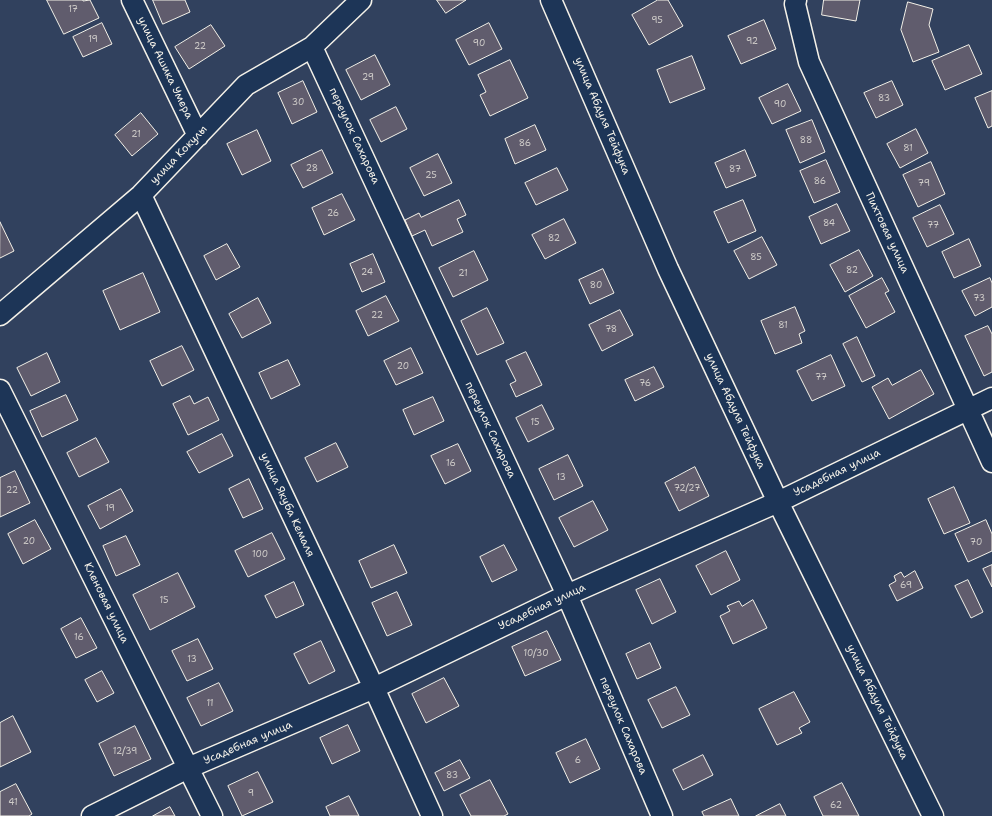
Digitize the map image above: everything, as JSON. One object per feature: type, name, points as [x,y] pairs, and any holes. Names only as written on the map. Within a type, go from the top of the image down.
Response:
[{"type":"street","name":"улица Ашика Умера","points":[[132,0],[198,136]]},
{"type":"street","name":"улица Кокулы","points":[[0,315],[142,195],[246,85],[312,47],[361,0]]},
{"type":"street","name":"улица Абдуля Тейфука","points":[[551,0],[668,269],[778,502],[933,816]]},
{"type":"street","name":"Пихтовая улица","points":[[796,0],[795,4],[809,62],[992,462]]},
{"type":"street","name":"переулок Сахарова","points":[[312,47],[567,595],[662,816]]},
{"type":"street","name":"улица Якуба Кемаля","points":[[142,195],[374,688],[432,816]]},
{"type":"street","name":"Кленовая улица","points":[[0,390],[212,816]]},
{"type":"street","name":"Усадебная улица","points":[[92,816],[188,768],[374,688],[567,595],[778,502],[992,398]]},
{"type":"building","points":[[47,0],[90,0],[99,18],[64,34]]},
{"type":"building","points":[[153,0],[185,0],[190,12],[163,24]]},
{"type":"building","points":[[437,0],[466,0],[446,13]]},
{"type":"building","points":[[658,0],[668,0],[683,26],[649,45],[632,15]]},
{"type":"building","points":[[824,0],[860,0],[856,21],[822,15]]},
{"type":"building","points":[[908,2],[933,9],[929,25],[939,52],[913,62],[901,30]]},
{"type":"building","points":[[764,20],[776,49],[741,64],[728,36]]},
{"type":"building","points":[[102,23],[112,44],[83,57],[73,37]]},
{"type":"building","points":[[489,23],[502,49],[469,65],[456,40]]},
{"type":"building","points":[[211,25],[225,46],[189,69],[175,47]]},
{"type":"building","points":[[969,45],[982,74],[945,90],[932,61]]},
{"type":"building","points":[[375,55],[390,85],[361,100],[346,70]]},
{"type":"building","points":[[692,56],[705,89],[670,103],[657,70]]},
{"type":"building","points":[[510,60],[528,98],[490,116],[480,95],[486,92],[478,75]]},
{"type":"building","points":[[303,81],[317,112],[292,124],[278,93]]},
{"type":"building","points":[[892,81],[903,105],[876,118],[864,93]]},
{"type":"building","points":[[788,84],[801,111],[772,124],[759,98]]},
{"type":"building","points":[[992,91],[992,126],[988,128],[975,98]]},
{"type":"building","points":[[396,107],[407,129],[381,142],[370,120]]},
{"type":"building","points":[[141,113],[158,134],[132,156],[115,135]]},
{"type":"building","points":[[812,120],[825,152],[800,163],[786,130]]},
{"type":"building","points":[[535,125],[546,150],[515,164],[505,139]]},
{"type":"building","points":[[916,129],[928,153],[900,168],[887,144]]},
{"type":"building","points":[[257,130],[271,161],[242,175],[227,144]]},
{"type":"building","points":[[322,150],[333,173],[303,188],[291,165]]},
{"type":"building","points":[[745,150],[756,176],[726,188],[715,163]]},
{"type":"building","points":[[438,154],[452,183],[424,196],[410,168]]},
{"type":"building","points":[[826,160],[840,192],[814,203],[800,171]]},
{"type":"building","points":[[931,162],[945,194],[918,207],[903,175]]},
{"type":"building","points":[[557,168],[568,190],[536,205],[525,183]]},
{"type":"building","points":[[342,194],[355,220],[324,235],[312,208]]},
{"type":"building","points":[[459,200],[466,215],[457,219],[463,232],[432,246],[425,230],[412,236],[405,220],[419,213],[421,217]]},
{"type":"building","points":[[743,200],[756,231],[728,243],[714,212]]},
{"type":"building","points":[[837,204],[850,231],[821,244],[809,217]]},
{"type":"building","points":[[940,205],[954,234],[927,247],[913,218]]},
{"type":"building","points":[[564,219],[576,243],[545,259],[532,235]]},
{"type":"building","points":[[0,222],[14,251],[0,258]]},
{"type":"building","points":[[762,237],[777,265],[749,279],[734,251]]},
{"type":"building","points":[[969,239],[981,266],[954,278],[942,252]]},
{"type":"building","points":[[227,244],[240,267],[216,280],[204,256]]},
{"type":"building","points":[[859,250],[873,276],[845,292],[830,265]]},
{"type":"building","points":[[474,251],[488,280],[453,297],[439,268]]},
{"type":"building","points":[[373,254],[385,282],[362,292],[350,264]]},
{"type":"building","points":[[603,269],[614,293],[590,304],[579,280]]},
{"type":"building","points":[[143,273],[160,312],[120,330],[103,291]]},
{"type":"building","points":[[882,278],[889,291],[885,293],[895,312],[866,328],[849,296]]},
{"type":"building","points":[[990,278],[992,283],[992,307],[975,316],[962,291]]},
{"type":"building","points":[[386,296],[399,321],[368,336],[356,311]]},
{"type":"building","points":[[258,298],[271,323],[242,338],[229,314]]},
{"type":"building","points":[[795,307],[805,331],[799,334],[802,343],[775,354],[761,321]]},
{"type":"building","points":[[487,308],[504,343],[477,355],[461,321]]},
{"type":"building","points":[[620,310],[633,335],[602,351],[589,325]]},
{"type":"building","points":[[988,326],[992,334],[992,372],[984,376],[965,336]]},
{"type":"building","points":[[857,337],[875,376],[862,382],[843,344]]},
{"type":"building","points":[[182,346],[194,370],[162,386],[150,361]]},
{"type":"building","points":[[411,348],[423,373],[396,385],[384,361]]},
{"type":"building","points":[[526,352],[542,385],[516,397],[510,384],[516,381],[506,361]]},
{"type":"building","points":[[47,353],[60,382],[31,396],[17,368]]},
{"type":"building","points":[[831,355],[845,386],[812,401],[797,371]]},
{"type":"building","points":[[288,360],[300,385],[271,399],[259,373]]},
{"type":"building","points":[[654,367],[664,387],[635,401],[625,380]]},
{"type":"building","points":[[921,370],[934,394],[889,419],[872,387],[888,378],[892,385]]},
{"type":"building","points":[[66,395],[78,420],[42,437],[30,411]]},
{"type":"building","points":[[190,396],[194,404],[208,397],[219,420],[188,435],[173,404]]},
{"type":"building","points":[[433,397],[444,421],[414,435],[403,410]]},
{"type":"building","points":[[542,405],[554,429],[528,442],[516,418]]},
{"type":"building","points":[[222,434],[233,456],[199,473],[187,452]]},
{"type":"building","points":[[96,438],[109,462],[79,477],[67,453]]},
{"type":"building","points":[[336,443],[348,467],[317,482],[305,458]]},
{"type":"building","points":[[458,444],[471,471],[445,484],[431,456]]},
{"type":"building","points":[[568,455],[583,486],[554,500],[539,469]]},
{"type":"building","points":[[695,467],[709,496],[679,511],[665,483]]},
{"type":"building","points":[[15,471],[30,503],[0,517],[0,478]]},
{"type":"building","points":[[249,479],[263,509],[243,518],[229,489]]},
{"type":"building","points":[[954,487],[970,523],[944,534],[928,499]]},
{"type":"building","points":[[121,489],[133,511],[100,529],[88,506]]},
{"type":"building","points":[[593,501],[608,530],[574,547],[559,518]]},
{"type":"building","points":[[35,520],[51,549],[23,564],[8,534]]},
{"type":"building","points":[[986,520],[992,534],[992,551],[968,562],[955,534]]},
{"type":"building","points":[[272,533],[285,559],[248,577],[235,551]]},
{"type":"building","points":[[126,536],[140,565],[116,576],[103,546]]},
{"type":"building","points":[[394,545],[407,573],[371,588],[359,561]]},
{"type":"building","points":[[504,545],[517,570],[492,582],[480,557]]},
{"type":"building","points":[[726,551],[740,580],[711,595],[696,566]]},
{"type":"building","points":[[992,565],[992,587],[983,569]]},
{"type":"building","points":[[915,571],[923,588],[897,601],[889,585],[896,581],[894,576],[901,572],[904,577]]},
{"type":"building","points":[[178,573],[195,607],[150,630],[133,595]]},
{"type":"building","points":[[660,579],[676,612],[652,624],[636,590]]},
{"type":"building","points":[[968,580],[983,612],[971,618],[955,586]]},
{"type":"building","points":[[294,582],[304,605],[276,618],[265,596]]},
{"type":"building","points":[[397,592],[412,625],[387,636],[372,603]]},
{"type":"building","points":[[753,600],[767,628],[733,644],[720,616],[730,611],[727,606],[739,601],[742,606]]},
{"type":"building","points":[[81,618],[97,648],[76,658],[61,629]]},
{"type":"building","points":[[547,631],[561,660],[525,676],[512,647]]},
{"type":"building","points":[[198,639],[213,669],[187,681],[172,651]]},
{"type":"building","points":[[321,641],[335,671],[309,684],[294,654]]},
{"type":"building","points":[[650,643],[661,668],[637,679],[626,654]]},
{"type":"building","points":[[102,671],[114,693],[97,702],[85,680]]},
{"type":"building","points":[[444,678],[459,706],[426,723],[412,694]]},
{"type":"building","points":[[219,683],[233,711],[201,726],[187,698]]},
{"type":"building","points":[[676,687],[690,715],[662,728],[648,700]]},
{"type":"building","points":[[794,692],[810,722],[799,728],[802,733],[777,745],[759,709]]},
{"type":"building","points":[[13,716],[31,752],[0,767],[0,723]]},
{"type":"building","points":[[348,725],[360,751],[332,764],[320,738]]},
{"type":"building","points":[[135,726],[151,759],[114,776],[99,744]]},
{"type":"building","points":[[586,739],[600,769],[570,783],[556,753]]},
{"type":"building","points":[[703,755],[713,775],[683,790],[673,770]]},
{"type":"building","points":[[460,760],[470,778],[444,791],[435,773]]},
{"type":"building","points":[[258,772],[273,802],[242,816],[228,786]]},
{"type":"building","points":[[490,780],[508,814],[504,816],[471,816],[460,795]]},
{"type":"building","points":[[842,783],[859,816],[823,816],[814,797]]},
{"type":"building","points":[[16,784],[32,814],[29,816],[0,816],[0,792]]},
{"type":"building","points":[[349,796],[359,816],[330,816],[326,807]]},
{"type":"building","points":[[731,799],[739,816],[704,816],[702,812]]},
{"type":"building","points":[[780,804],[786,816],[756,816]]},
{"type":"building","points":[[170,807],[175,816],[153,816]]}]
